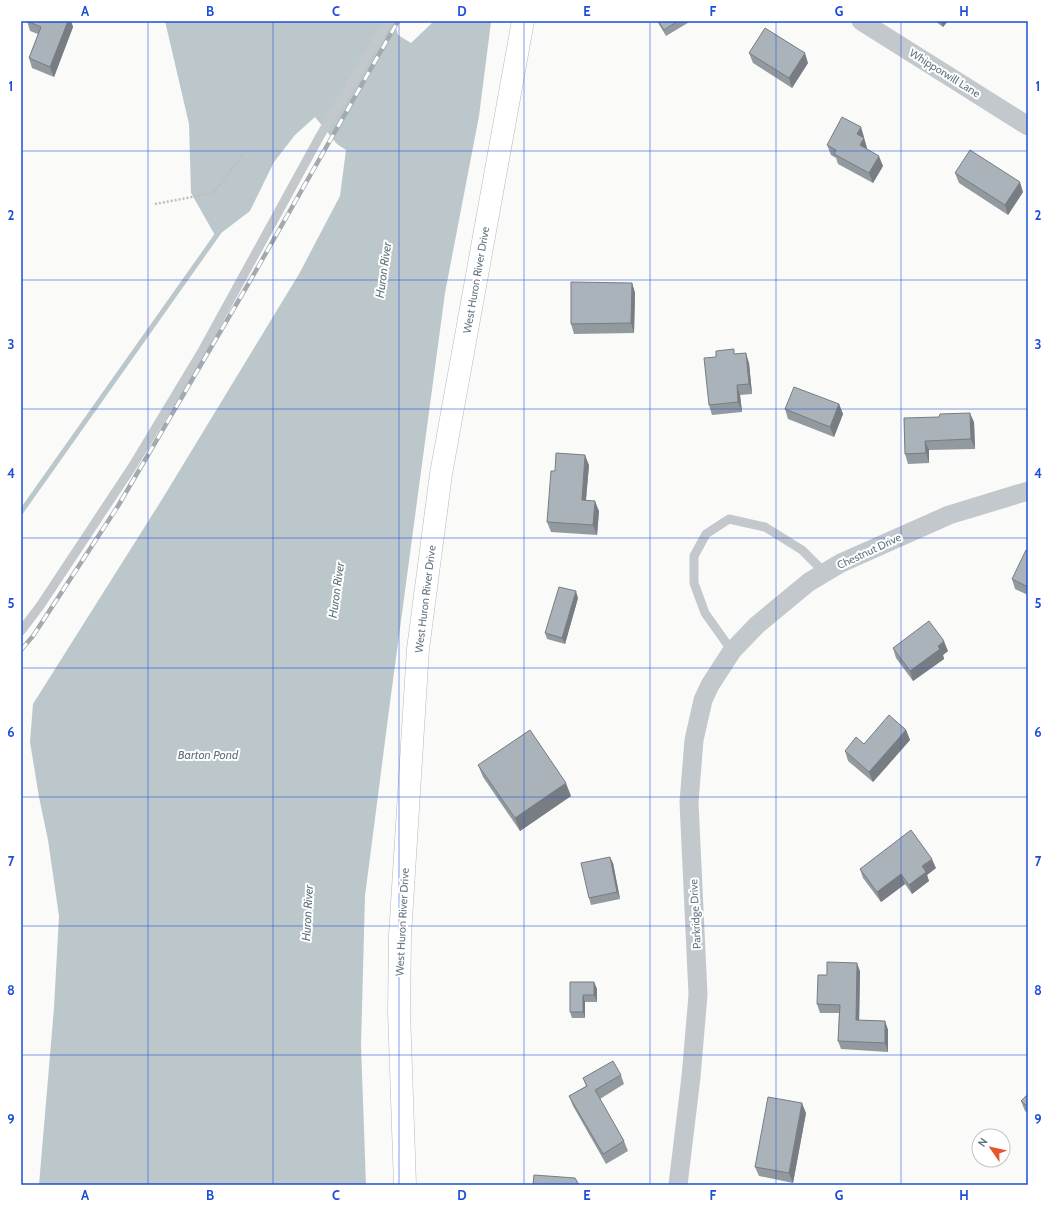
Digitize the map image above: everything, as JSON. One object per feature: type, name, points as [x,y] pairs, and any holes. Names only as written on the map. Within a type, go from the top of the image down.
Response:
[{"type":"street","name":"West Huron River Drive","points":[[405,1185],[398,1011],[400,936],[418,650],[441,474],[523,21]]},
{"type":"street","name":"Whipporwill Lane","points":[[861,21],[1028,126]]},
{"type":"street","name":"Chestnut Drive","points":[[732,651],[757,625],[809,582],[841,563],[949,515],[1028,491]]},
{"type":"street","name":"Parkridge Drive","points":[[678,1185],[691,1077],[698,995],[689,807],[694,740],[703,700],[710,685],[732,651]]},
{"type":"lane","points":[[21,631],[132,467],[202,350],[320,136],[388,21]]},
{"type":"lane","points":[[732,651],[705,613],[694,583],[694,556],[706,534],[729,519],[765,527],[802,550],[825,573]]},
{"type":"path","points":[[154,204],[213,193],[243,155]]},
{"type":"water","name":"Barton Pond","points":[[165,21],[394,21],[398,35],[411,43],[434,21],[491,22],[479,116],[445,293],[365,896],[361,1045],[366,1185],[39,1185],[54,1008],[59,916],[48,840],[30,742],[33,704],[161,501],[299,274],[340,196],[346,150],[337,144],[315,117],[295,135],[274,162],[250,211],[216,237],[191,193],[189,124]]},
{"type":"building","points":[[27,21],[68,21],[50,67],[29,58],[41,27]]},
{"type":"building","points":[[658,21],[678,21],[664,30]]},
{"type":"building","points":[[765,28],[805,53],[789,78],[749,53]]},
{"type":"building","points":[[842,117],[861,127],[857,134],[864,138],[860,145],[879,156],[869,173],[834,154],[836,150],[827,145]]},
{"type":"building","points":[[970,150],[1020,182],[1005,205],[955,173]]},
{"type":"building","points":[[571,282],[632,283],[631,323],[571,324]]},
{"type":"building","points":[[734,349],[734,354],[746,353],[749,384],[737,385],[738,402],[709,405],[704,358],[716,357],[716,351]]},
{"type":"building","points":[[794,387],[839,404],[830,427],[785,409]]},
{"type":"building","points":[[970,413],[971,439],[925,441],[926,453],[905,454],[904,418],[939,417],[940,414]]},
{"type":"building","points":[[556,453],[585,455],[582,500],[595,501],[593,525],[547,522],[551,471],[555,471]]},
{"type":"building","points":[[1026,550],[1028,551],[1028,587],[1012,579]]},
{"type":"building","points":[[559,587],[576,591],[562,638],[545,633]]},
{"type":"building","points":[[929,621],[944,641],[938,646],[940,649],[910,671],[893,648]]},
{"type":"building","points":[[889,715],[906,730],[869,772],[845,751],[856,737],[864,744]]},
{"type":"building","points":[[530,730],[566,783],[515,818],[478,765]]},
{"type":"building","points":[[911,830],[932,859],[922,866],[926,872],[909,885],[901,874],[877,892],[860,869]]},
{"type":"building","points":[[610,857],[617,892],[589,898],[581,863]]},
{"type":"building","points":[[827,962],[857,963],[856,1020],[885,1021],[885,1043],[838,1041],[840,1005],[817,1004],[818,975],[827,975]]},
{"type":"building","points":[[570,982],[594,982],[594,995],[583,995],[583,1012],[570,1012]]},
{"type":"building","points":[[613,1061],[621,1075],[595,1090],[624,1141],[603,1154],[569,1096],[587,1086],[583,1078]]},
{"type":"building","points":[[1028,1094],[1028,1107],[1021,1101]]},
{"type":"building","points":[[768,1097],[802,1103],[789,1173],[755,1167]]},
{"type":"building","points":[[534,1175],[575,1178],[579,1185],[533,1185]]},
{"type":"waterway","points":[[21,512],[219,232]]},
{"type":"railway","points":[[21,650],[33,636],[118,506],[250,281],[398,21]]},
{"type":"water label","name":"Huron River","points":[[383,270]]},
{"type":"water label","name":"Huron River","points":[[336,590]]},
{"type":"water label","name":"Huron River","points":[[307,913]]}]
